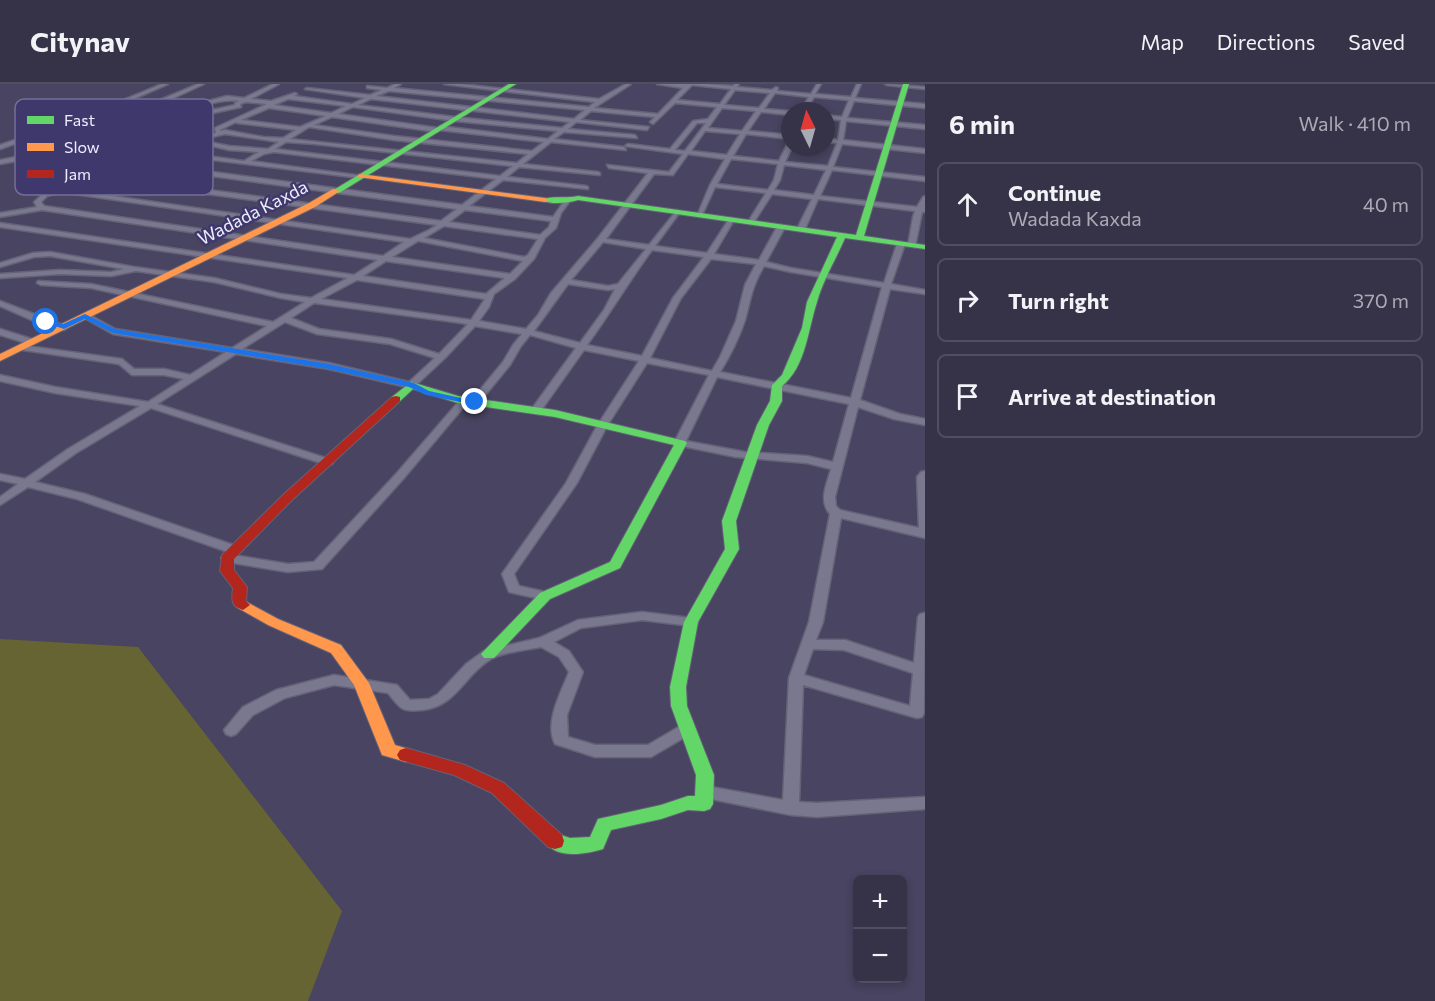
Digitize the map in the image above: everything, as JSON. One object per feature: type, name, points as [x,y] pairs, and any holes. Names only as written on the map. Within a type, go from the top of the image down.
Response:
[{"type":"street","points":[[152,84],[165,85]]},
{"type":"street","points":[[166,99],[202,84]]},
{"type":"street","points":[[213,112],[239,106],[237,104],[277,84]]},
{"type":"street","points":[[317,84],[308,86],[288,98],[269,104],[217,129],[218,132],[263,139],[284,139],[401,151],[598,174]]},
{"type":"street","points":[[272,151],[270,148],[301,129],[399,84]]},
{"type":"street","points":[[446,84],[507,87],[600,101]]},
{"type":"street","points":[[0,502],[30,483],[72,451],[150,405],[313,300],[358,276],[444,223],[600,101],[629,84]]},
{"type":"street","points":[[658,84],[735,86],[773,92],[925,106]]},
{"type":"street","points":[[699,215],[713,185],[744,133],[778,84]]},
{"type":"street","points":[[809,102],[819,84]]},
{"type":"street","points":[[801,230],[830,168],[840,142],[844,118],[859,84]]},
{"type":"street","points":[[887,84],[925,87]]},
{"type":"street","points":[[131,99],[165,85]]},
{"type":"street","points":[[690,85],[577,196],[542,237],[531,257],[512,277],[490,292],[488,303],[441,357],[287,498],[231,554],[227,571],[240,587],[239,603],[273,622],[336,649],[361,683],[388,750],[450,768],[498,788],[522,807],[540,828],[558,843],[576,849],[596,843],[605,824],[661,812],[688,803],[704,804],[705,775],[679,706],[678,687],[691,622],[732,549],[729,521],[754,456],[763,425],[776,401],[777,385],[787,377],[807,328],[812,302],[842,235]]},
{"type":"street","points":[[859,238],[905,85]]},
{"type":"street","points":[[308,86],[471,109],[647,128]]},
{"type":"street","points":[[609,166],[671,174],[735,86]]},
{"type":"street","points":[[369,87],[659,116]]},
{"type":"street","name":"Wadada Kaxda","points":[[0,358],[312,205],[507,87]]},
{"type":"street","points":[[288,98],[455,119],[635,137]]},
{"type":"street","points":[[213,102],[218,99],[245,100],[329,115],[549,141],[621,152],[672,150],[925,179]]},
{"type":"street","points":[[672,101],[781,112]]},
{"type":"street","points":[[835,118],[925,127]]},
{"type":"street","points":[[236,121],[301,129]]},
{"type":"street","points":[[672,150],[695,122],[708,122]]},
{"type":"street","points":[[309,125],[535,153]]},
{"type":"street","points":[[703,129],[781,136]]},
{"type":"street","points":[[213,135],[225,132]]},
{"type":"street","points":[[835,141],[925,151]]},
{"type":"street","points":[[0,147],[15,142]]},
{"type":"street","points":[[320,155],[333,147],[333,144]]},
{"type":"street","points":[[213,145],[229,148],[320,155],[501,178],[577,196],[913,245]]},
{"type":"street","points":[[244,164],[252,158],[272,151]]},
{"type":"street","points":[[751,222],[777,180],[784,156]]},
{"type":"street","points":[[0,162],[15,159]]},
{"type":"street","points":[[213,159],[482,193],[577,196]]},
{"type":"street","points":[[291,186],[312,170]]},
{"type":"street","points":[[0,477],[81,496],[207,542],[231,554],[288,568],[318,566],[507,363],[566,281],[601,240],[651,173]]},
{"type":"street","points":[[213,175],[556,220]]},
{"type":"street","points":[[713,185],[923,210]]},
{"type":"street","points":[[213,192],[542,237]]},
{"type":"street","points":[[42,208],[37,202],[45,195]]},
{"type":"street","points":[[99,195],[494,252],[524,260],[531,257]]},
{"type":"street","points":[[925,198],[923,210],[916,217],[913,245],[886,287],[829,496],[830,507],[836,513],[925,534],[922,477],[925,474]]},
{"type":"street","points":[[0,215],[42,208],[512,277]]},
{"type":"street","points":[[536,410],[621,286],[677,212]]},
{"type":"street","points":[[545,596],[514,589],[508,574],[571,483],[602,426],[645,359],[677,298],[708,257],[731,220]]},
{"type":"street","points":[[0,225],[490,297]]},
{"type":"street","points":[[231,730],[248,711],[281,694],[334,680],[392,689],[407,706],[431,704],[443,698],[471,667],[489,654],[545,596],[615,565],[681,443],[714,372],[725,357],[740,321],[749,285],[781,227]]},
{"type":"street","points":[[61,241],[70,237]]},
{"type":"street","points":[[601,240],[762,263],[824,276],[925,292]]},
{"type":"street","points":[[0,265],[33,255],[52,246]]},
{"type":"street","points":[[33,255],[50,254],[169,275],[214,280],[281,296],[472,322],[528,332],[582,346],[855,402],[898,417],[925,422]]},
{"type":"street","points":[[0,276],[60,272],[111,274],[136,269]]},
{"type":"street","points":[[566,281],[608,288],[621,286]]},
{"type":"street","points":[[41,283],[92,286],[276,325]]},
{"type":"street","points":[[0,303],[39,320],[64,327]]},
{"type":"street","points":[[85,316],[113,331],[329,366],[411,385],[426,393],[515,410],[536,410],[681,443],[754,456],[781,456],[820,461],[837,467]]},
{"type":"street","points":[[285,319],[317,331],[391,342],[441,357]]},
{"type":"street","points":[[0,332],[27,344],[122,363],[132,372],[164,372],[193,378]]},
{"type":"street","points":[[0,378],[55,390],[150,405],[328,462]]},
{"type":"street","points":[[791,808],[796,678],[816,622],[836,513]]},
{"type":"street","points":[[489,654],[543,642],[578,624],[642,616],[691,622]]},
{"type":"street","points":[[796,678],[917,713],[923,670],[925,617]]},
{"type":"street","points":[[543,642],[564,654],[576,672],[560,714],[560,740],[595,751],[651,751],[687,729]]},
{"type":"street","points":[[808,644],[845,645],[923,670]]},
{"type":"street","points":[[706,792],[791,808],[817,810],[925,803]]},
{"type":"shaded area","points":[[0,639],[138,647],[342,911],[308,1001],[0,1001]]},
{"type":"traffic: fast","points":[[336,191],[513,84]]},
{"type":"traffic: fast","points":[[859,238],[906,84]]},
{"type":"traffic: fast","points":[[545,200],[567,201],[578,198],[925,247]]},
{"type":"traffic: fast","points":[[555,841],[570,846],[596,843],[605,824],[661,812],[688,803],[704,804],[705,775],[679,706],[678,687],[691,622],[732,549],[729,521],[763,425],[776,401],[777,385],[787,377],[807,328],[812,302],[842,235]]},
{"type":"traffic: fast","points":[[396,399],[411,385],[443,396],[555,413],[681,443],[615,565],[545,596],[489,654]]},
{"type":"traffic: slow","points":[[360,176],[545,200]]},
{"type":"traffic: slow","points":[[0,358],[312,205],[336,191]]},
{"type":"traffic: slow","points":[[243,605],[273,622],[336,649],[361,683],[388,750],[406,755]]},
{"type":"traffic: jam","points":[[243,605],[239,603],[240,587],[227,571],[227,558],[287,498],[396,399]]},
{"type":"traffic: jam","points":[[406,755],[459,770],[498,788],[555,841]]},
{"type":"route","points":[[46,322],[64,327],[85,316],[113,331],[329,366],[411,385],[426,393],[475,402]]}]
